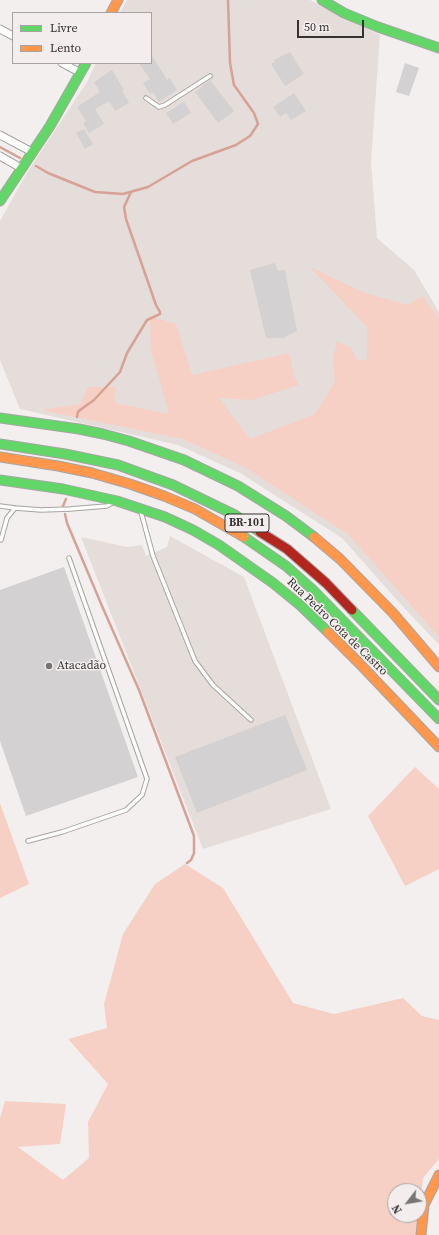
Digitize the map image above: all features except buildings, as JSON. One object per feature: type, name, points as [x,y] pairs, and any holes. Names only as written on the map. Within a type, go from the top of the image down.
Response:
[{"type":"main road","points":[[112,12],[118,0]]},
{"type":"main road","points":[[322,0],[344,13],[378,27],[439,48]]},
{"type":"main road","points":[[0,201],[64,104],[86,64]]},
{"type":"main road","points":[[0,418],[79,429],[129,441],[184,460],[238,486],[286,516],[340,559],[392,613],[439,667]]},
{"type":"main road","name":"BR-101","points":[[0,444],[64,454],[118,465],[173,485],[235,515],[287,549],[326,583],[439,700]]},
{"type":"main road","name":"BR-101","points":[[0,457],[92,473],[130,484],[189,506],[226,526],[256,544],[286,566],[313,590],[439,719]]},
{"type":"main road","name":"Rua Pedro Cota de Castro","points":[[0,480],[63,489],[117,501],[165,517],[220,545],[273,583],[300,605],[439,747]]},
{"type":"main road","points":[[421,1235],[424,1205],[439,1175]]},
{"type":"street","points":[[0,29],[12,35]]},
{"type":"street","points":[[64,64],[81,73]]},
{"type":"street","points":[[0,135],[32,152]]},
{"type":"street","points":[[0,156],[21,168]]},
{"type":"lane","points":[[146,98],[159,107],[166,105],[210,76]]},
{"type":"lane","points":[[0,506],[14,508],[70,509],[107,506],[117,501]]},
{"type":"lane","points":[[0,539],[1,540],[7,518],[14,508]]},
{"type":"lane","points":[[141,509],[153,556],[195,661],[213,685],[251,720]]},
{"type":"lane","points":[[28,841],[62,832],[126,810],[142,795],[147,779],[69,558]]},
{"type":"shaded area","points":[[127,0],[310,0],[380,35],[371,162],[377,238],[414,270],[439,312],[439,645],[342,538],[240,473],[178,445],[20,409],[0,360],[0,221],[28,171],[87,82],[96,64],[152,64],[152,12],[121,12]]},
{"type":"shaded area","points":[[310,267],[365,293],[408,305],[423,296],[439,319],[439,637],[348,534],[244,467],[183,439],[41,410],[80,404],[88,387],[116,387],[115,403],[169,414],[151,351],[150,316],[176,324],[192,375],[290,353],[293,374],[299,385],[252,400],[219,398],[250,439],[315,414],[335,381],[333,359],[337,341],[350,347],[358,361],[367,359],[367,327]]},
{"type":"shaded area","points":[[170,536],[244,577],[331,809],[203,849],[81,537],[127,547],[142,545],[146,556],[167,547]]},
{"type":"shaded area","points":[[415,767],[439,789],[439,869],[405,886],[368,816]]},
{"type":"shaded area","points":[[0,803],[29,884],[0,898]]},
{"type":"shaded area","points":[[185,864],[223,888],[293,1003],[334,1014],[403,998],[422,1016],[439,1020],[439,1159],[423,1178],[422,1183],[387,1183],[387,1223],[418,1223],[417,1235],[0,1235],[0,1118],[5,1101],[66,1104],[60,1144],[18,1147],[63,1180],[89,1158],[88,1122],[108,1084],[68,1039],[107,1028],[104,1004],[123,934],[155,884]]},
{"type":"waterway","points":[[36,166],[48,173],[95,192],[123,194],[148,187],[192,161],[236,145],[250,136],[258,124],[254,113],[234,85],[230,63],[228,0]]},
{"type":"waterway","points":[[0,147],[20,158]]},
{"type":"waterway","points":[[77,417],[78,412],[94,400],[120,372],[127,353],[147,320],[160,314],[126,219],[124,207],[131,192]]},
{"type":"waterway","points":[[63,506],[66,499]]},
{"type":"waterway","points":[[65,514],[67,523],[139,690],[194,836],[194,853],[191,860],[187,863]]},
{"type":"traffic: fast","points":[[322,0],[344,13],[378,27],[439,48]]},
{"type":"traffic: fast","points":[[0,201],[50,126],[85,64]]},
{"type":"traffic: fast","points":[[0,418],[79,429],[103,434],[129,441],[184,460],[238,486],[286,516],[314,537]]},
{"type":"traffic: fast","points":[[0,444],[65,454],[118,465],[173,485],[235,515],[260,532]]},
{"type":"traffic: fast","points":[[0,480],[63,489],[117,501],[165,517],[193,530],[219,545],[273,583],[300,605],[328,632]]},
{"type":"traffic: fast","points":[[244,537],[286,566],[313,590],[439,719]]},
{"type":"traffic: fast","points":[[352,610],[439,700]]},
{"type":"traffic: slow","points":[[112,12],[118,0]]},
{"type":"traffic: slow","points":[[0,457],[92,473],[130,484],[195,509],[244,537]]},
{"type":"traffic: slow","points":[[314,537],[340,559],[393,613],[439,667]]},
{"type":"traffic: slow","points":[[328,632],[439,747]]},
{"type":"traffic: slow","points":[[421,1235],[424,1205],[439,1175]]},
{"type":"traffic: jam","points":[[260,532],[287,549],[326,583],[352,610]]},
{"type":"place","name":"Atacadão","points":[[49,666]]}]
